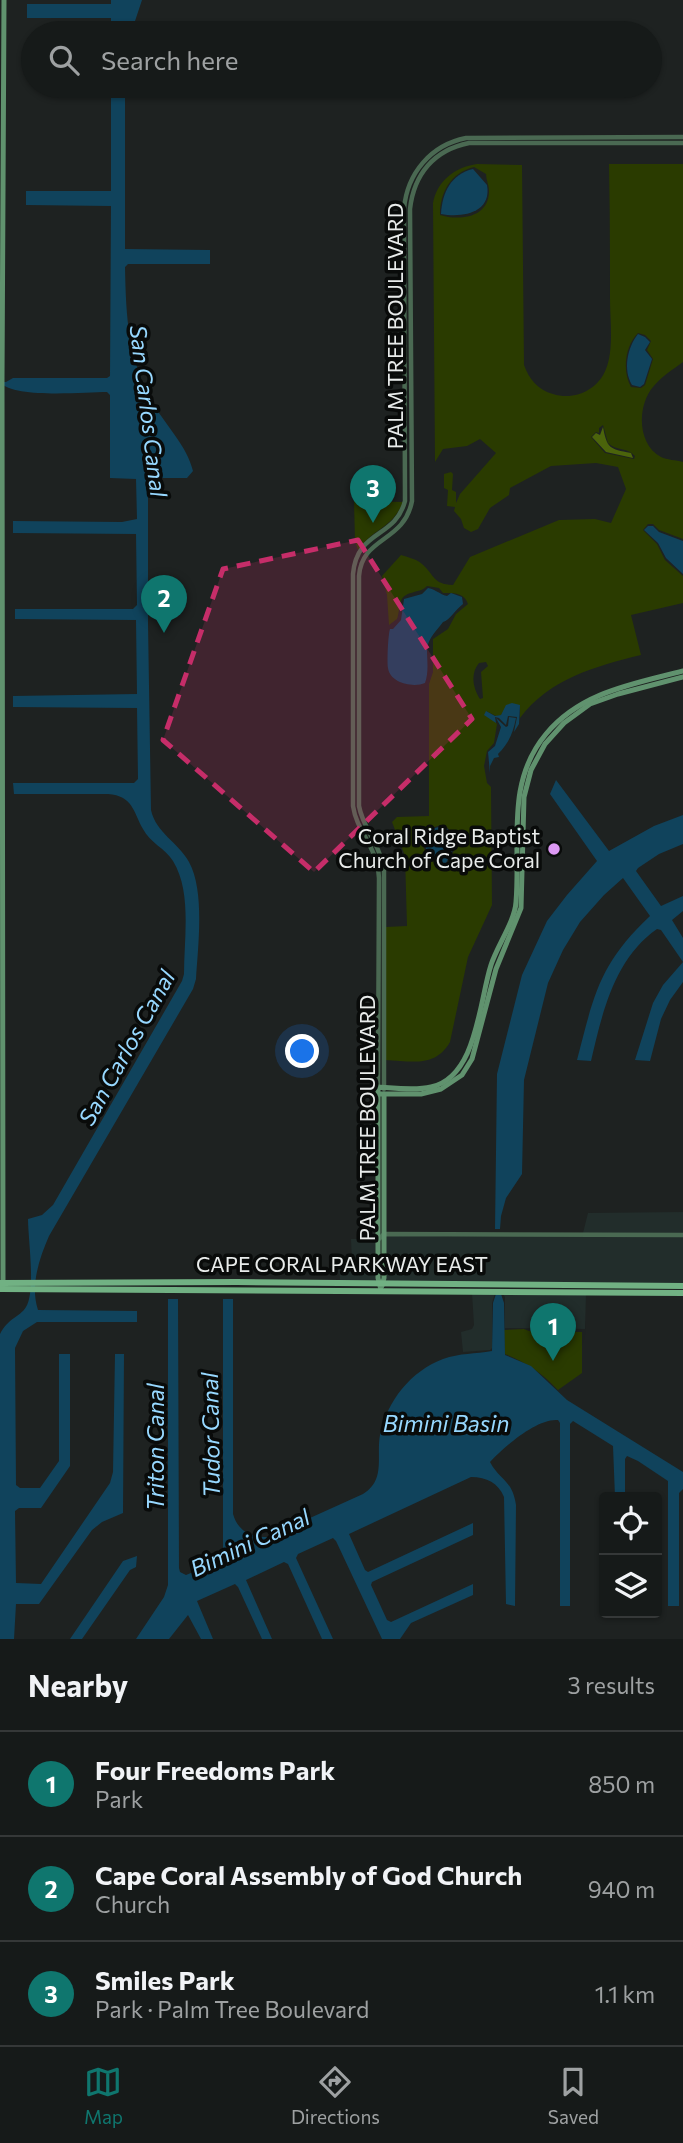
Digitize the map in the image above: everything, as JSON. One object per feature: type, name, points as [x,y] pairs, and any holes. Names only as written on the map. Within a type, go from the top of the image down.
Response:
[{"type":"main road","points":[[2,1284],[4,0]]},
{"type":"main road","points":[[381,1091],[430,1093],[457,1080],[472,1059],[492,971],[516,908],[517,803],[524,773],[540,741],[564,716],[591,698],[683,671]]},
{"type":"main road","points":[[492,971],[521,908],[524,797],[529,776],[540,752],[564,723],[587,706],[618,694],[683,677]]},
{"type":"main road","name":"PALM TREE BOULEVARD","points":[[381,1091],[384,1234],[381,1285]]},
{"type":"main road","name":"PALM TREE BOULEVARD","points":[[381,1091],[381,1285]]},
{"type":"main road","points":[[2,1284],[7,1280],[29,1284]]},
{"type":"main road","name":"CAPE CORAL PARKWAY EAST","points":[[38,1284],[115,1289],[118,1285],[172,1285],[180,1282],[238,1286],[683,1286]]},
{"type":"main road","name":"CAPE CORAL PARKWAY EAST","points":[[2,1284],[55,1283],[201,1289],[204,1286],[274,1282],[470,1291],[683,1293]]},
{"type":"main road","points":[[470,1291],[475,1287],[502,1287],[511,1284]]},
{"type":"street","name":"PALM TREE BOULEVARD","points":[[381,1091],[382,902],[385,877],[375,840],[362,817],[356,795],[354,565],[364,544],[393,524],[408,501],[404,209],[408,190],[417,170],[427,158],[441,147],[460,139],[489,136],[683,137]]},
{"type":"street","name":"PALM TREE BOULEVARD","points":[[356,795],[359,571],[366,554],[399,529],[408,517],[410,209],[417,181],[424,169],[439,155],[469,143],[683,142]]},
{"type":"street","points":[[393,524],[399,529]]},
{"type":"street","points":[[381,532],[385,539]]},
{"type":"street","points":[[379,1239],[384,1234],[683,1235]]},
{"type":"highlighted area","points":[[358,540],[472,719],[314,872],[163,740],[223,569]]},
{"type":"shaded area","points":[[683,1212],[683,1233],[583,1233],[588,1213]]},
{"type":"shaded area","points":[[386,1236],[683,1237],[683,1284],[385,1281]]},
{"type":"shaded area","points":[[351,1239],[376,1239],[377,1281],[340,1281],[339,1263],[352,1262]]},
{"type":"shaded area","points":[[472,1293],[495,1293],[492,1303],[490,1350],[463,1352],[461,1332],[472,1329],[474,1325]]},
{"type":"shaded area","points":[[502,1293],[586,1294],[585,1329],[505,1328],[505,1297]]},
{"type":"green space","points":[[609,164],[683,164],[683,362],[653,387],[644,404],[642,424],[647,443],[653,451],[663,458],[683,462],[683,539],[659,530],[653,524],[648,524],[643,530],[657,544],[665,560],[683,576],[683,603],[631,615],[641,655],[574,676],[545,693],[520,718],[520,706],[496,716],[486,711],[497,724],[494,743],[487,751],[484,766],[487,783],[491,787],[492,905],[468,957],[450,1042],[437,1056],[430,1059],[413,1062],[385,1060],[386,927],[407,926],[405,856],[392,822],[397,817],[429,816],[429,684],[433,672],[433,639],[448,629],[456,614],[468,604],[461,595],[443,593],[439,588],[427,586],[403,598],[397,619],[389,625],[387,595],[382,576],[401,555],[420,562],[437,581],[453,585],[470,557],[559,520],[595,519],[611,523],[626,489],[618,467],[596,463],[551,466],[510,488],[509,495],[490,508],[478,529],[471,532],[464,528],[454,511],[455,507],[447,506],[448,490],[444,488],[444,474],[453,474],[452,490],[456,492],[456,503],[460,494],[496,453],[480,439],[467,446],[443,449],[435,462],[433,203],[438,188],[448,176],[469,166],[522,165],[524,365],[531,379],[543,390],[569,396],[584,392],[597,383],[606,369],[610,353]],"holes":[[[474,167],[486,174],[489,191],[484,207],[479,212],[464,217],[440,215],[442,199],[448,185]],[[638,333],[651,341],[647,350],[653,359],[645,385],[641,388],[631,387],[626,374],[628,352]],[[603,425],[608,443],[632,453],[634,459],[605,453],[591,437],[596,432],[599,433],[599,428]],[[486,662],[488,666],[481,672],[483,698],[480,699],[474,672],[479,663]],[[441,825],[446,826],[459,841],[446,866],[438,868],[424,848],[421,831]]]},
{"type":"green space","points":[[603,427],[610,446],[631,453],[633,458],[606,452],[592,437],[596,433],[600,435]]},
{"type":"green space","points":[[354,501],[403,502],[394,518],[358,550],[355,541]]},
{"type":"green space","points":[[504,1330],[582,1332],[582,1373],[558,1390],[533,1369],[505,1354]]},
{"type":"water","points":[[111,0],[142,0],[135,21],[111,21],[111,18],[27,18],[27,4],[111,4]]},
{"type":"water","name":"San Carlos Canal","points":[[111,98],[125,98],[125,249],[210,250],[210,264],[128,264],[125,267],[130,338],[139,372],[154,405],[186,453],[193,471],[187,478],[152,478],[148,481],[148,623],[151,810],[162,831],[184,855],[194,874],[199,903],[196,979],[193,989],[49,1236],[37,1273],[35,1292],[38,1310],[137,1311],[137,1322],[37,1322],[23,1331],[15,1348],[16,1485],[20,1488],[40,1488],[59,1461],[59,1354],[70,1354],[70,1466],[41,1508],[19,1508],[15,1511],[16,1583],[41,1584],[110,1483],[113,1472],[115,1354],[124,1354],[123,1513],[102,1522],[92,1530],[39,1604],[16,1604],[14,1639],[0,1639],[0,1334],[26,1307],[29,1299],[31,1277],[28,1219],[42,1215],[53,1205],[184,974],[186,916],[179,873],[170,856],[146,834],[127,801],[108,794],[14,794],[13,783],[134,783],[138,779],[137,708],[13,707],[13,696],[137,694],[136,620],[15,619],[15,609],[133,609],[137,605],[136,534],[13,533],[13,521],[122,522],[137,519],[136,479],[110,478],[110,395],[107,392],[34,393],[19,391],[0,382],[13,378],[110,376],[111,206],[26,205],[26,191],[111,191]]},
{"type":"water","points":[[473,169],[487,185],[485,202],[474,212],[441,214],[443,199],[453,180]]},
{"type":"water","points":[[638,334],[650,342],[645,350],[652,359],[644,384],[640,387],[632,385],[627,366],[629,352]]},
{"type":"water","points":[[648,526],[683,541],[683,574],[666,558],[658,543],[644,530]]},
{"type":"water","points":[[428,588],[447,596],[451,593],[462,597],[463,604],[443,622],[429,641],[425,683],[409,684],[397,681],[388,668],[390,629],[401,620],[404,599],[422,594]]},
{"type":"water","points":[[506,705],[520,705],[519,724],[514,732],[517,717],[508,716],[506,725],[499,718],[495,717],[496,723],[484,715],[486,711],[495,716],[501,715]]},
{"type":"water","points":[[509,717],[516,718],[512,733],[498,754],[499,757],[494,758],[490,773],[488,752],[495,746],[501,727],[496,718],[506,727]]},
{"type":"water","points":[[556,780],[609,851],[654,826],[683,815],[683,844],[659,854],[636,871],[661,906],[683,896],[683,911],[672,920],[683,938],[683,962],[661,930],[657,929],[642,941],[620,972],[612,989],[591,1061],[577,1060],[594,999],[609,966],[619,950],[650,916],[623,878],[580,922],[548,983],[524,1080],[522,1174],[506,1198],[500,1229],[495,1229],[497,1074],[522,975],[547,921],[597,861],[550,794]]},
{"type":"water","points":[[442,826],[458,840],[445,865],[439,866],[427,853],[422,832]]},
{"type":"water","points":[[683,962],[683,982],[661,1019],[650,1061],[635,1060],[653,1003],[663,985]]},
{"type":"water","points":[[496,1294],[501,1294],[504,1303],[505,1355],[531,1366],[567,1400],[683,1472],[683,1489],[679,1493],[679,1606],[668,1606],[668,1481],[627,1456],[625,1492],[615,1492],[613,1446],[573,1421],[570,1424],[570,1606],[560,1606],[558,1420],[531,1428],[490,1462],[509,1485],[516,1505],[515,1606],[506,1604],[504,1497],[499,1488],[491,1482],[471,1477],[349,1534],[368,1572],[473,1523],[473,1535],[372,1582],[387,1620],[391,1622],[473,1584],[473,1595],[411,1623],[400,1639],[382,1639],[333,1538],[298,1554],[296,1558],[333,1639],[322,1639],[288,1564],[284,1562],[246,1580],[272,1639],[262,1639],[235,1584],[197,1601],[213,1639],[201,1639],[188,1615],[169,1639],[136,1639],[164,1597],[168,1585],[168,1299],[178,1299],[179,1568],[180,1572],[186,1575],[220,1561],[223,1557],[223,1299],[233,1299],[233,1514],[238,1525],[246,1532],[268,1537],[363,1494],[370,1488],[379,1468],[379,1443],[383,1422],[395,1399],[411,1379],[431,1364],[455,1356],[492,1351],[493,1303]]},
{"type":"water","points":[[137,1556],[136,1567],[130,1570],[82,1639],[70,1639],[123,1561]]},
{"type":"place","name":"Smiles Park","points":[[373,523]]},
{"type":"place","name":"Cape Coral Assembly of God Church","points":[[164,633]]},
{"type":"place","name":"Coral Ridge Baptist Church of Cape Coral","points":[[554,849]]},
{"type":"place","name":"Four Freedoms Park","points":[[553,1361]]},
{"type":"water label","name":"Bimini Basin","points":[[446,1424]]},
{"type":"water label","name":"Tudor Canal","points":[[211,1435]]},
{"type":"water label","name":"Triton Canal","points":[[156,1447]]},
{"type":"water label","name":"Bimini Canal","points":[[250,1543]]}]
